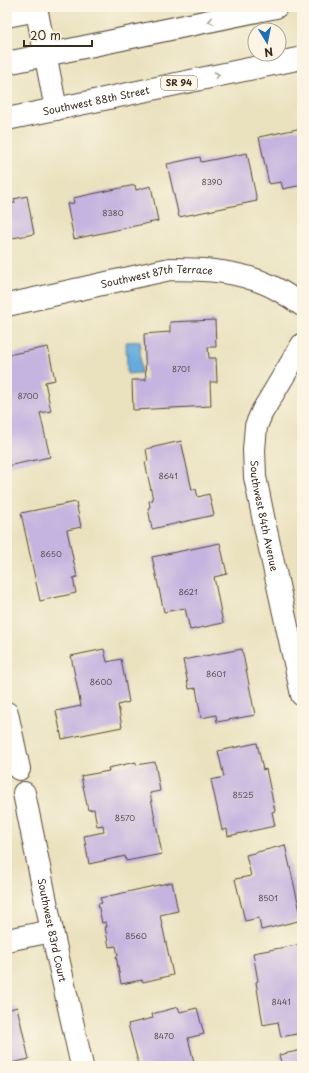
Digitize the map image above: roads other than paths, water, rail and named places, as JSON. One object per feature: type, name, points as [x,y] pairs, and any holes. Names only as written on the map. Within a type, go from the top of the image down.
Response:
[{"type":"street","points":[[7,63],[276,7]]},
{"type":"street","points":[[7,16],[37,8],[56,109]]},
{"type":"street","name":"Southwest 88th Street","points":[[7,119],[302,58]]},
{"type":"street","name":"Southwest 87th Terrace","points":[[7,305],[170,270],[193,269],[235,274],[254,279],[274,288],[302,305]]},
{"type":"street","name":"Southwest 84th Avenue","points":[[302,345],[269,399],[256,426],[254,438],[254,462],[255,477],[265,526],[302,695]]},
{"type":"street","points":[[7,713],[19,769]]},
{"type":"street","name":"Southwest 83rd Court","points":[[24,793],[52,931],[82,1066]]},
{"type":"street","points":[[7,940],[52,931]]},
{"type":"water","points":[[140,341],[141,373],[127,374],[126,342]]}]
